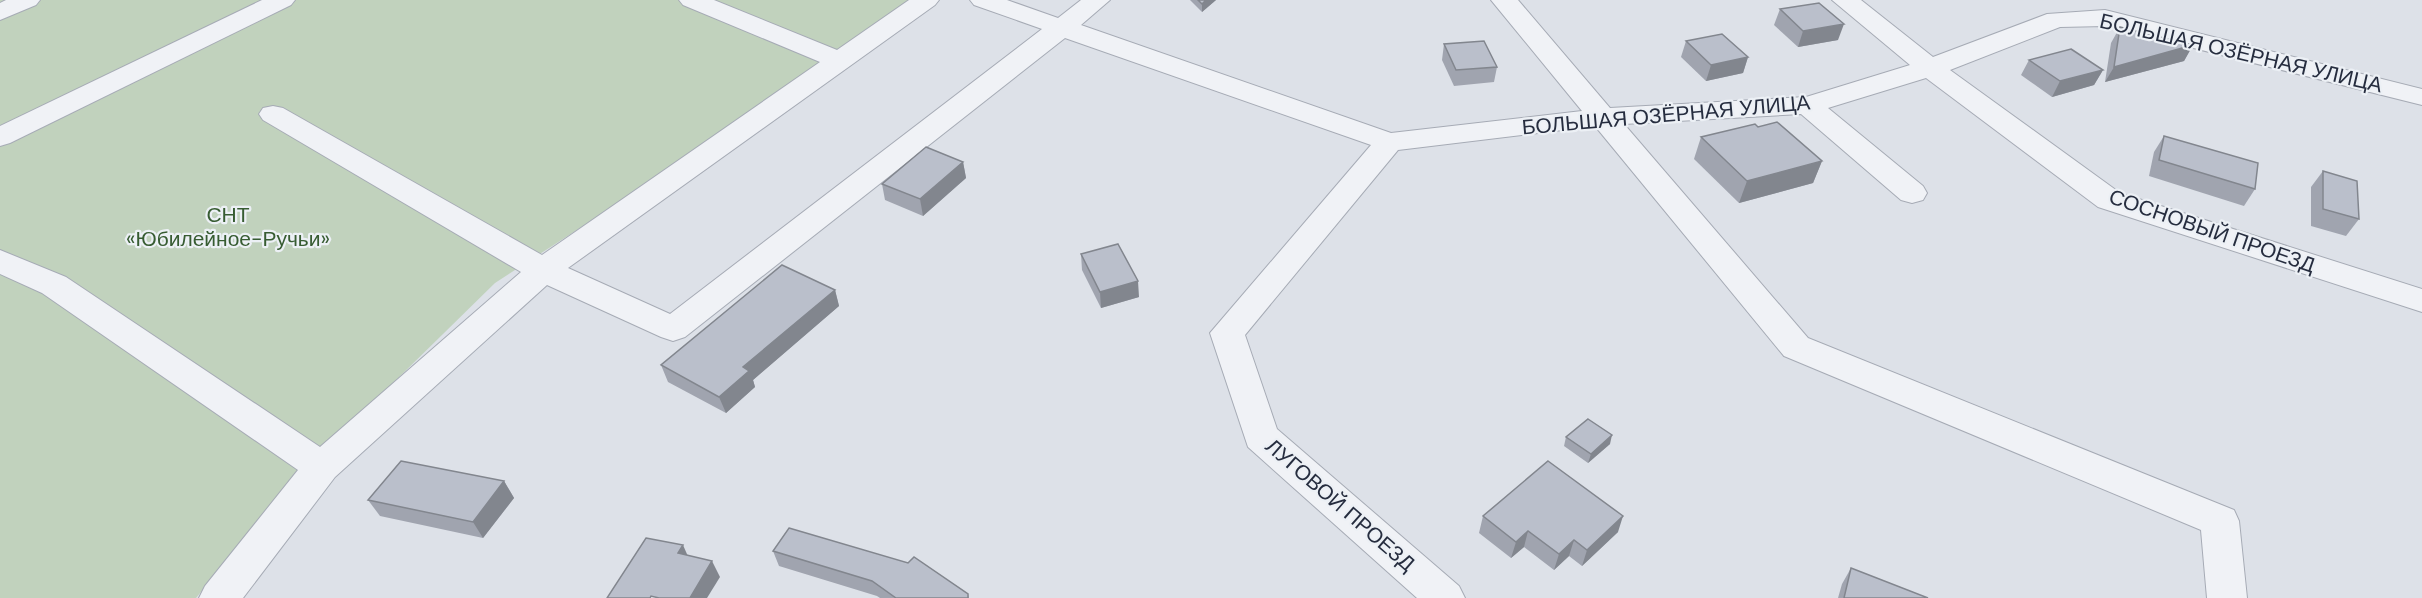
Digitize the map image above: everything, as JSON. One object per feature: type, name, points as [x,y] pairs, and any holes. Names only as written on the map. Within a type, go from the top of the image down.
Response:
[{"type":"street","points":[[0,12],[27,0]]},
{"type":"street","points":[[0,137],[282,0]]},
{"type":"street","points":[[692,0],[838,60]]},
{"type":"street","points":[[219,598],[322,467],[543,270],[926,0]]},
{"type":"street","name":"БОЛЬШАЯ ОЗЁРНАЯ УЛИЦА","points":[[983,0],[1389,142],[1603,117],[1808,105],[1930,68],[2056,19],[2075,9],[2422,97]]},
{"type":"street","points":[[273,114],[543,270],[673,329],[1097,0]]},
{"type":"street","points":[[1504,0],[1796,347],[2220,521],[2227,598]]},
{"type":"street","name":"СОСНОВЫЙ ПРОЕЗД","points":[[1845,0],[1930,68],[2109,200],[2422,301]]},
{"type":"street","points":[[1808,105],[1912,193]]},
{"type":"street","name":"ЛУГОВОЙ ПРОЕЗД","points":[[1389,142],[1227,333],[1261,437],[1445,598]]},
{"type":"street","points":[[0,261],[54,285],[322,467]]},
{"type":"green space","name":"СНТ «Юбилейное-Ручьи»","points":[[0,0],[932,0],[495,283],[286,488],[196,598],[0,598]]},
{"type":"building","points":[[1819,3],[1844,24],[1803,31],[1780,9]]},
{"type":"building","points":[[2120,27],[2193,45],[2114,67]]},
{"type":"building","points":[[1722,34],[1748,57],[1711,65],[1686,41]]},
{"type":"building","points":[[1484,41],[1497,67],[1456,70],[1444,44]]},
{"type":"building","points":[[2071,49],[2103,70],[2060,81],[2029,60]]},
{"type":"building","points":[[1777,122],[1822,161],[1747,181],[1701,137],[1755,124],[1758,127]]},
{"type":"building","points":[[2164,136],[2258,163],[2255,189],[2159,160]]},
{"type":"building","points":[[926,147],[963,162],[920,199],[882,184]]},
{"type":"building","points":[[2323,171],[2357,181],[2359,219],[2323,209]]},
{"type":"building","points":[[1118,244],[1138,281],[1100,292],[1081,254]]},
{"type":"building","points":[[782,265],[835,290],[743,367],[749,371],[719,397],[661,365]]},
{"type":"building","points":[[1588,419],[1612,435],[1591,454],[1566,437]]},
{"type":"building","points":[[401,461],[504,481],[473,522],[368,500]]},
{"type":"building","points":[[1548,461],[1623,516],[1587,550],[1574,540],[1559,554],[1528,531],[1516,542],[1483,516]]},
{"type":"building","points":[[789,528],[908,563],[914,557],[968,594],[968,598],[896,598],[872,581],[773,551]]},
{"type":"building","points":[[646,538],[683,545],[678,553],[712,561],[690,598],[651,596],[650,598],[607,598]]},
{"type":"building","points":[[1851,568],[1928,598],[1844,598]]}]
